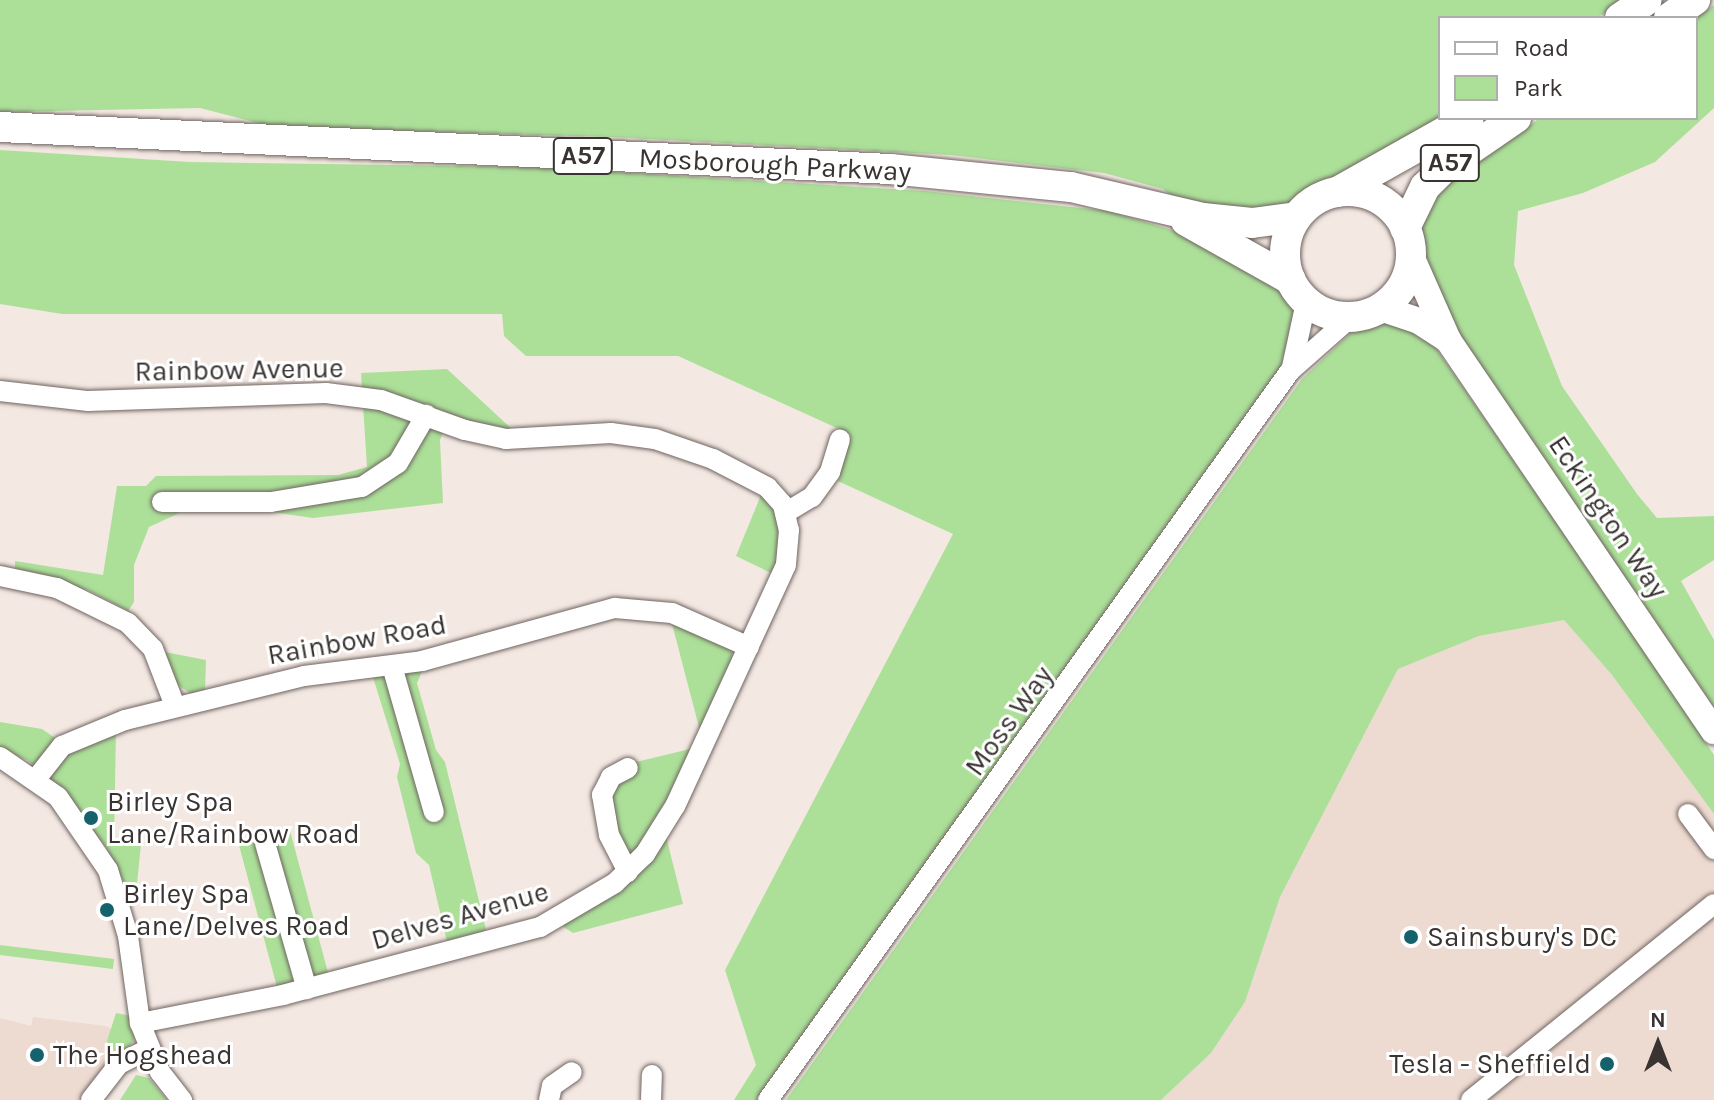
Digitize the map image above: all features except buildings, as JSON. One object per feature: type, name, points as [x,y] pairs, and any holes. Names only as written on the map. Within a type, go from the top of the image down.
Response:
[{"type":"highway","points":[[1623,16],[1647,0]]},
{"type":"highway","points":[[1672,16],[1695,0]]},
{"type":"highway","name":"A57","points":[[1297,217],[1465,120]]},
{"type":"highway","name":"A57","points":[[1380,308],[1402,286],[1408,242],[1425,187],[1446,166],[1513,120]]},
{"type":"highway","name":"Mosborough Parkway","points":[[0,127],[890,169],[1071,187],[1163,209],[1252,223],[1297,217]]},
{"type":"highway","name":"A57","points":[[1335,193],[1376,198],[1408,242]]},
{"type":"highway","name":"Mosborough Parkway","points":[[1163,209],[1298,291]]},
{"type":"highway","points":[[1297,217],[1285,248],[1298,291]]},
{"type":"highway","name":"A57","points":[[1298,291],[1327,313],[1351,317]]},
{"type":"highway","points":[[1351,317],[1380,308]]},
{"type":"main road","name":"Eckington Way","points":[[1408,242],[1448,340],[1714,731]]},
{"type":"main road","name":"Eckington Way","points":[[1380,308],[1419,321],[1448,340]]},
{"type":"street","name":"Moss Way","points":[[1290,371],[1298,291]]},
{"type":"street","name":"Moss Way","points":[[768,1100],[1290,371],[1351,317]]},
{"type":"street","name":"Rainbow Avenue","points":[[0,391],[88,401],[326,393],[381,400],[506,439],[611,433],[655,439],[740,472],[767,487],[785,513]]},
{"type":"street","points":[[162,502],[295,500],[362,487],[398,463],[426,415]]},
{"type":"street","points":[[749,647],[786,565],[785,513],[812,497],[830,472],[840,440]]},
{"type":"street","points":[[0,576],[57,588],[128,623],[153,649],[175,706]]},
{"type":"street","name":"Rainbow Road","points":[[36,779],[62,746],[83,734],[175,706],[304,676],[392,666],[633,607],[672,613],[749,647]]},
{"type":"street","name":"Delves Avenue","points":[[140,1023],[188,1017],[307,989],[540,927],[580,907],[628,872],[675,806],[749,647]]},
{"type":"street","points":[[392,666],[434,812]]},
{"type":"street","points":[[0,757],[36,779],[77,818],[108,870],[128,936],[140,1023],[148,1049],[182,1100]]},
{"type":"street","points":[[628,768],[611,777],[602,795],[609,835],[628,872]]},
{"type":"street","points":[[1688,814],[1714,849]]},
{"type":"street","points":[[265,843],[307,989]]},
{"type":"street","points":[[1471,1100],[1714,904]]},
{"type":"street","points":[[91,1100],[119,1064],[148,1049]]},
{"type":"street","points":[[549,1100],[552,1086],[572,1072]]},
{"type":"street","points":[[651,1100],[652,1075]]},
{"type":"shaded area","points":[[1564,620],[1612,675],[1714,814],[1714,1100],[1161,1100],[1211,1053],[1245,1002],[1280,897],[1398,669],[1479,636]]},
{"type":"shaded area","points":[[33,1017],[106,1026],[135,1040],[79,1100],[0,1100],[0,1018],[31,1026]]},
{"type":"green space","points":[[0,0],[1624,0],[1600,16],[1438,16],[1438,120],[1419,136],[1274,213],[1175,199],[1163,189],[1104,173],[951,155],[611,137],[273,127],[200,108],[0,112]]},
{"type":"green space","points":[[1714,5],[1714,108],[1655,162],[1583,193],[1518,211],[1514,265],[1562,386],[1637,494],[1657,518],[1714,516],[1714,560],[1681,581],[1714,640],[1714,707],[1455,331],[1424,269],[1419,246],[1420,228],[1437,191],[1537,120],[1698,120],[1698,16]]},
{"type":"green space","points":[[0,150],[190,162],[531,167],[925,191],[1108,211],[1202,239],[1283,284],[1296,305],[1290,356],[760,1100],[734,1100],[756,1065],[725,970],[953,534],[838,481],[850,434],[678,356],[526,356],[504,336],[502,314],[62,314],[0,304]]},
{"type":"green space","points":[[1375,321],[1400,324],[1428,337],[1595,578],[1714,755],[1714,814],[1612,675],[1564,620],[1479,636],[1398,669],[1280,897],[1245,1002],[1211,1053],[1161,1100],[786,1100],[1302,379],[1354,330]]},
{"type":"green space","points":[[447,369],[513,430],[449,417],[440,440],[443,503],[313,518],[250,509],[186,510],[149,527],[134,565],[134,602],[128,611],[88,590],[15,572],[15,561],[103,575],[117,486],[146,486],[156,476],[338,475],[367,467],[361,373]]},
{"type":"green space","points":[[761,495],[779,518],[780,556],[773,574],[736,556]]},
{"type":"green space","points":[[671,620],[731,649],[733,659],[700,731]]},
{"type":"green space","points":[[165,652],[206,660],[205,690],[192,694],[176,684]]},
{"type":"green space","points":[[423,669],[417,683],[436,750],[445,762],[487,934],[447,942],[429,865],[416,853],[397,777],[400,764],[372,674]]},
{"type":"green space","points":[[0,722],[42,729],[58,740],[116,729],[114,842],[141,844],[135,904],[106,847],[57,784],[27,760],[0,749]]},
{"type":"green space","points":[[694,748],[662,820],[683,904],[573,933],[562,926],[616,892],[642,867],[632,852],[619,845],[609,788],[637,769],[636,762]]},
{"type":"green space","points":[[289,827],[329,975],[277,989],[238,841]]},
{"type":"green space","points":[[0,945],[114,959],[113,969],[0,955]]},
{"type":"green space","points":[[116,1013],[131,1016],[136,1036],[126,1051],[115,1051],[107,1041]]},
{"type":"green space","points":[[136,1075],[149,1078],[167,1100],[120,1100]]},
{"type":"place","name":"Birley Spa Lane/Rainbow Road","points":[[91,818]]},
{"type":"place","name":"Birley Spa Lane/Delves Road","points":[[107,910]]},
{"type":"place","name":"Sainsbury's DC","points":[[1411,937]]},
{"type":"place","name":"The Hogshead","points":[[37,1055]]},
{"type":"place","name":"Tesla - Sheffield","points":[[1607,1064]]}]
